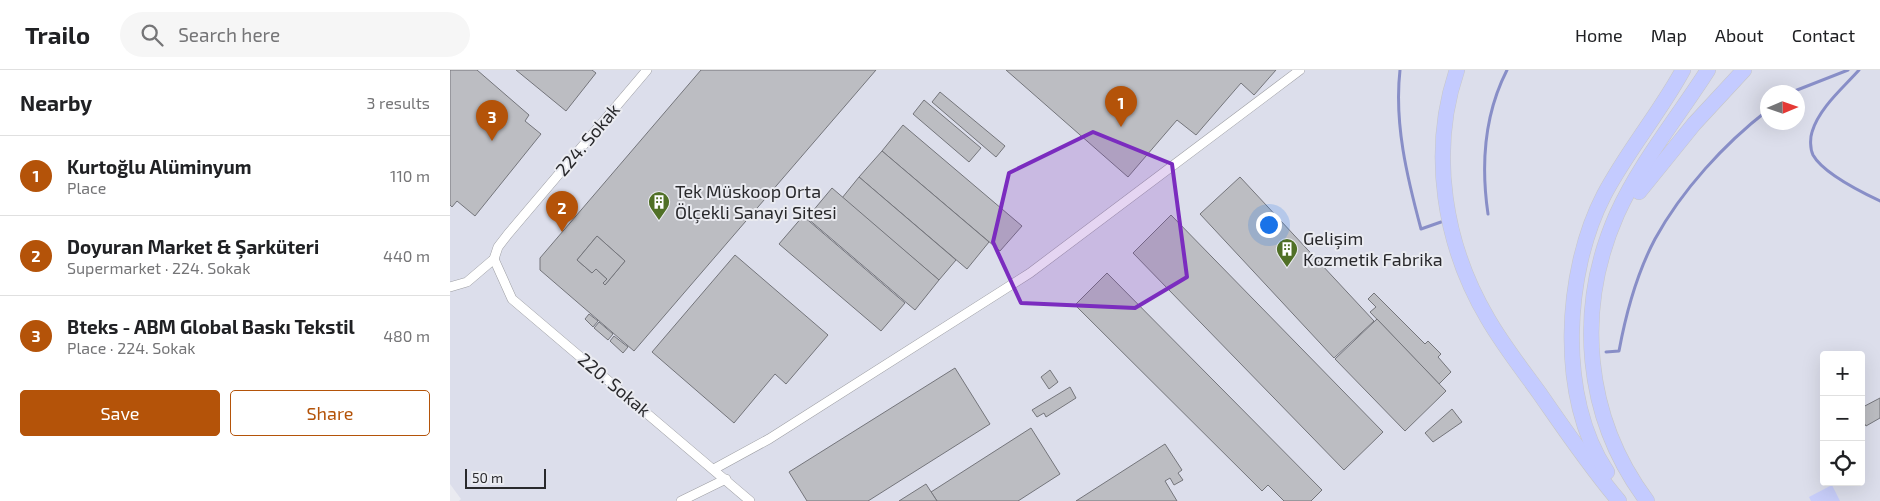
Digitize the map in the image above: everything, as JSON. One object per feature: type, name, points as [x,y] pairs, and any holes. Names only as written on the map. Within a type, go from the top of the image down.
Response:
[{"type":"highway","points":[[1457,70],[1447,112],[1444,179],[1451,232],[1462,265],[1487,318],[1556,417],[1619,501]]},
{"type":"highway","points":[[1627,501],[1600,462],[1580,406],[1572,350],[1576,275],[1591,222],[1604,194],[1683,70]]},
{"type":"highway","points":[[1647,501],[1615,451],[1600,402],[1592,348],[1591,311],[1596,279],[1618,213],[1643,168],[1708,70]]},
{"type":"highway","points":[[1596,279],[1635,198],[1694,124],[1744,70]]},
{"type":"street","name":"224. Sokak","points":[[494,259],[498,247],[508,234],[647,70]]},
{"type":"street","points":[[714,469],[769,438],[1030,273],[1300,70]]},
{"type":"street","points":[[450,288],[467,282],[494,259]]},
{"type":"street","name":"220. Sokak","points":[[494,259],[512,299],[750,501]]},
{"type":"street","points":[[681,501],[726,479]]},
{"type":"highlighted area","points":[[1093,132],[1172,164],[1187,277],[1135,308],[1021,303],[993,242],[1009,173]]},
{"type":"shaded area","points":[[450,70],[1880,70],[1880,501],[459,501],[461,499],[450,484]]},
{"type":"shaded area","points":[[1832,486],[1840,501],[1811,501],[1809,497]]},
{"type":"building","points":[[450,70],[477,70],[529,115],[525,121],[541,134],[475,216],[457,201],[452,207],[450,205]]},
{"type":"building","points":[[516,70],[592,70],[596,73],[566,111]]},
{"type":"building","name":"Tek Müskoop Orta Ölçekli Sanayi Sitesi","points":[[701,70],[876,70],[634,351],[540,270],[540,258]],"holes":[[[597,236],[625,261],[605,285],[603,283],[607,279],[596,269],[592,273],[577,260]]]},
{"type":"building","points":[[1006,70],[1276,70],[1254,95],[1241,83],[1196,135],[1177,120],[1128,177]]},
{"type":"building","points":[[940,92],[1005,146],[996,157],[932,102]]},
{"type":"building","points":[[924,100],[981,148],[969,162],[913,114]]},
{"type":"building","points":[[903,125],[1022,226],[1000,251],[882,151]]},
{"type":"building","points":[[882,151],[989,242],[967,269],[859,177]]},
{"type":"building","points":[[859,177],[956,260],[939,280],[842,198]]},
{"type":"building","name":"Gelişim Kozmetik Fabrika","points":[[1240,177],[1374,321],[1334,358],[1200,214]]},
{"type":"building","points":[[832,188],[939,280],[915,310],[807,218]]},
{"type":"building","points":[[1171,215],[1383,432],[1344,470],[1133,253]]},
{"type":"building","points":[[803,216],[905,303],[881,331],[779,244]]},
{"type":"building","points":[[597,236],[625,261],[605,285],[603,283],[607,279],[596,269],[592,273],[577,260]]},
{"type":"building","name":"Tek Müskoop Orta Ölçekli Sanayi Sitesi","points":[[735,255],[828,335],[786,384],[775,374],[734,423],[652,352]]},
{"type":"building","points":[[1107,273],[1322,490],[1311,501],[1284,501],[1268,485],[1262,491],[1075,305]]},
{"type":"building","points":[[1374,293],[1425,344],[1428,341],[1441,354],[1438,357],[1451,372],[1439,384],[1370,312],[1376,307],[1368,299]]},
{"type":"building","points":[[589,314],[598,321],[593,327],[585,319]]},
{"type":"building","points":[[1377,319],[1446,391],[1405,431],[1335,359]]},
{"type":"building","points":[[599,322],[613,334],[608,340],[594,328]]},
{"type":"building","points":[[614,336],[628,347],[623,353],[610,341]]},
{"type":"building","points":[[955,368],[990,424],[868,501],[807,501],[789,472]]},
{"type":"building","points":[[1050,370],[1058,382],[1049,389],[1041,377]]},
{"type":"building","points":[[1070,387],[1076,398],[1046,417],[1044,413],[1037,417],[1032,410]]},
{"type":"building","points":[[1880,398],[1880,418],[1866,426],[1865,424],[1865,406]]},
{"type":"building","points":[[1452,409],[1462,422],[1433,442],[1425,433]]},
{"type":"building","points":[[1031,428],[1060,474],[1018,501],[937,501],[931,492]]},
{"type":"building","points":[[1165,444],[1182,470],[1178,473],[1183,480],[1174,485],[1170,478],[1165,481],[1177,501],[1076,501]]},
{"type":"building","points":[[926,484],[937,501],[899,501]]},
{"type":"waterway","points":[[1400,70],[1400,130],[1411,190],[1421,229],[1441,222]]},
{"type":"waterway","points":[[1488,214],[1485,178],[1486,141],[1493,105],[1507,70]]},
{"type":"waterway","points":[[1805,87],[1848,70]]},
{"type":"waterway","points":[[1859,70],[1832,99],[1815,123],[1811,134],[1811,150],[1825,169],[1880,201]]},
{"type":"waterway","points":[[1606,352],[1619,351],[1625,322],[1638,279],[1655,239],[1666,221],[1705,169],[1760,116]]},
{"type":"place","name":"Kurtoğlu Alüminyum","points":[[1121,127]]},
{"type":"place","name":"Bteks - ABM Global Baskı Tekstil","points":[[492,141]]},
{"type":"place","name":"Tek Müskoop Orta Ölçekli Sanayi Sitesi","points":[[659,221]]},
{"type":"place","name":"Doyuran Market & Şarküteri","points":[[562,232]]},
{"type":"place","name":"Gelişim Kozmetik Fabrika","points":[[1287,268]]}]
